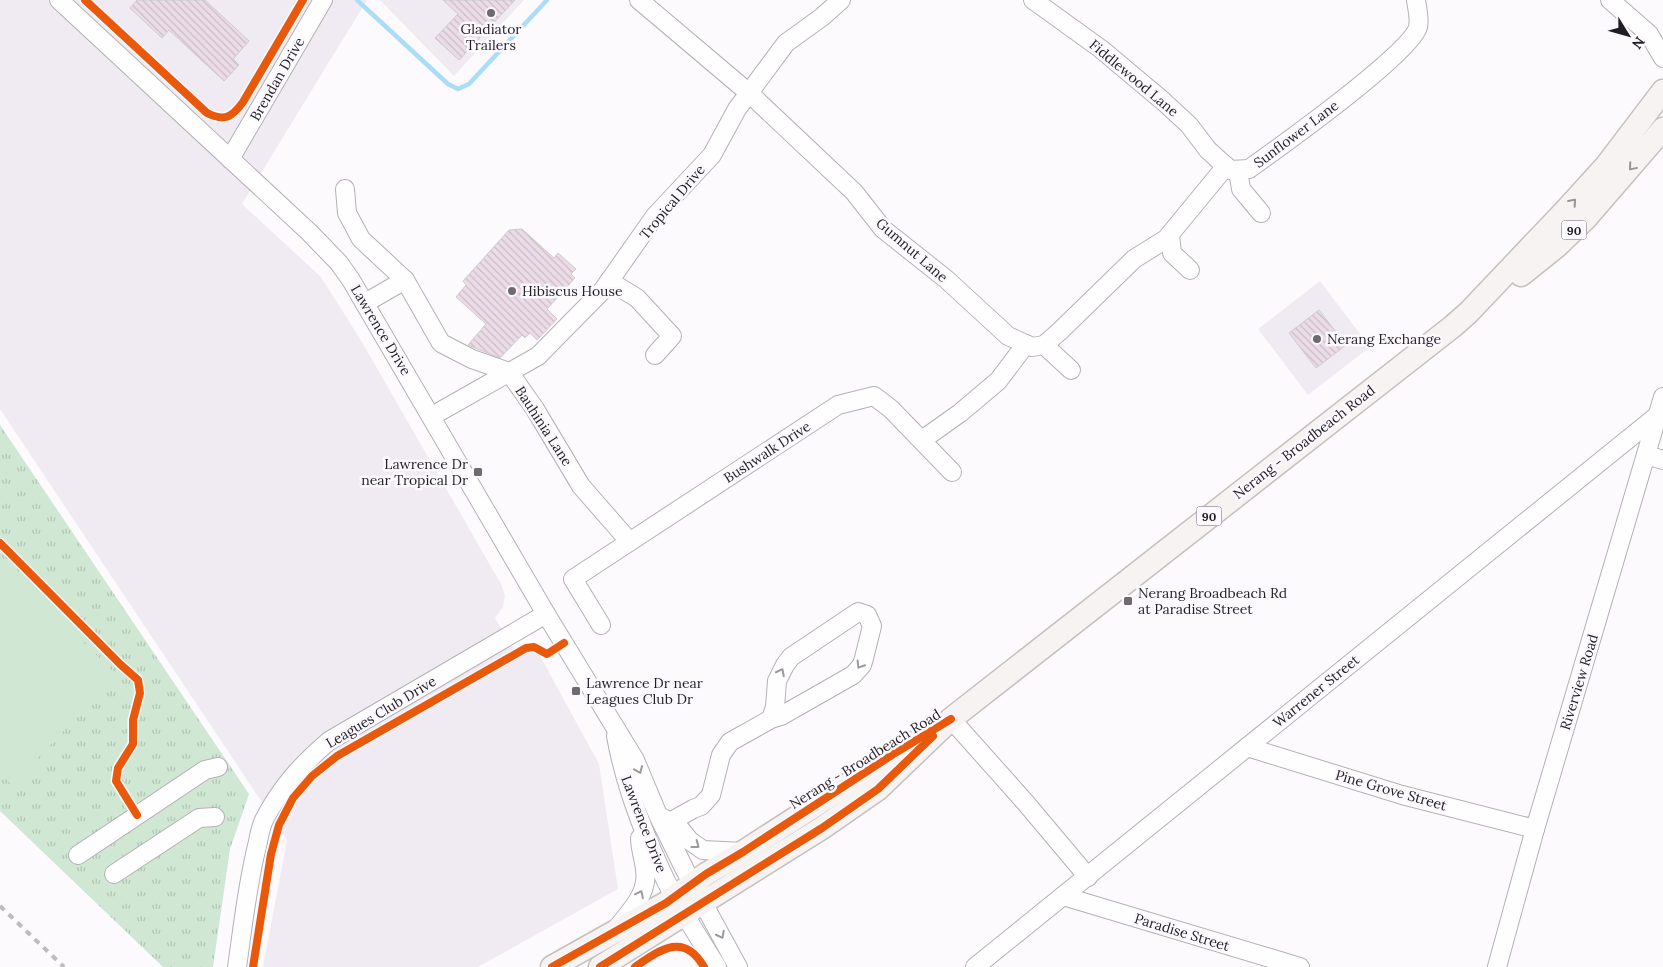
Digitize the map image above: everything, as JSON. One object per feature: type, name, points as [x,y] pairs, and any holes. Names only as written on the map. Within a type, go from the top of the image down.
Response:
[{"type":"main road","name":"Nerang - Broadbeach Road","points":[[1468,313],[1606,166],[1661,90]]},
{"type":"main road","name":"Nerang - Broadbeach Road","points":[[552,967],[612,934],[689,899],[822,828],[878,789],[951,719],[1468,313],[1515,280],[1562,241],[1611,191],[1663,129]]},
{"type":"main road","name":"Nerang - Broadbeach Road","points":[[600,967],[689,899],[706,874],[951,719]]},
{"type":"street","name":"Lawrence Drive","points":[[59,0],[328,250],[352,280],[546,614],[635,760],[664,818],[689,899]]},
{"type":"street","name":"Brendan Drive","points":[[230,159],[323,0]]},
{"type":"street","name":"Gumnut Lane","points":[[639,0],[749,93],[854,192],[884,228],[961,292],[1008,336],[1035,345],[1071,370]]},
{"type":"street","name":"Fiddlewood Lane","points":[[1033,0],[1101,48],[1190,125],[1208,150],[1232,168]]},
{"type":"street","name":"Sunflower Lane","points":[[922,440],[960,413],[998,381],[1035,345],[1059,332],[1134,259],[1166,239],[1232,168],[1249,169],[1358,87],[1406,45],[1418,27],[1416,0]]},
{"type":"street","points":[[1610,0],[1656,36],[1663,58]]},
{"type":"street","name":"Tropical Drive","points":[[432,416],[538,356],[603,290],[655,216],[712,155],[737,109],[786,43],[822,17],[837,1]]},
{"type":"street","points":[[1232,168],[1241,189],[1261,213]]},
{"type":"street","name":"Bauhinia Lane","points":[[345,189],[347,213],[361,239],[405,280],[441,343],[472,359],[509,372],[535,409],[582,486],[629,541]]},
{"type":"street","points":[[1170,235],[1172,253],[1190,270]]},
{"type":"street","points":[[365,303],[405,280]]},
{"type":"street","points":[[609,281],[637,298],[672,336],[655,355]]},
{"type":"street","name":"Bushwalk Drive","points":[[601,625],[573,579],[838,405],[874,396],[891,409],[952,472]]},
{"type":"street","name":"Riverview Road","points":[[1497,967],[1535,829],[1655,458],[1658,415],[1663,397]]},
{"type":"street","name":"Warrener Street","points":[[975,967],[1658,415]]},
{"type":"street","points":[[664,818],[705,804],[713,790],[722,751],[730,742],[771,719],[782,716],[852,675],[858,669],[864,658],[872,626],[867,615],[858,612],[791,657],[780,671],[776,681],[775,707],[771,719]]},
{"type":"street","name":"Leagues Club Drive","points":[[237,967],[248,887],[264,821],[289,779],[306,761],[330,741],[546,614]]},
{"type":"street","points":[[951,719],[1088,876]]},
{"type":"street","name":"Lawrence Drive","points":[[615,728],[621,764],[641,824],[689,899]]},
{"type":"street","name":"Pine Grove Street","points":[[1247,747],[1402,795],[1535,829]]},
{"type":"street","points":[[78,855],[205,770],[218,767]]},
{"type":"street","points":[[114,874],[199,818],[215,817]]},
{"type":"street","points":[[664,818],[678,826],[690,841],[703,850],[743,852]]},
{"type":"street","points":[[612,934],[642,896],[647,878],[640,846],[641,824]]},
{"type":"street","name":"Paradise Street","points":[[1063,896],[1300,967]]},
{"type":"street","points":[[689,899],[717,967]]},
{"type":"street","points":[[689,899],[738,967]]},
{"type":"shaded area","points":[[0,0],[367,0],[242,204],[321,277],[362,342],[502,586],[505,596],[503,607],[495,618],[518,656],[529,651],[539,654],[599,764],[618,889],[478,967],[263,967],[287,840],[0,409]]},
{"type":"shaded area","points":[[380,0],[524,0],[454,76]]},
{"type":"shaded area","points":[[1320,281],[1370,347],[1308,395],[1258,329]]},
{"type":"green space","points":[[0,425],[249,794],[230,849],[213,967],[163,967],[0,811]]},
{"type":"green space","points":[[0,562],[117,675],[12,785],[0,773]]},
{"type":"building","points":[[137,0],[205,0],[249,41],[233,59],[239,65],[224,81],[169,30],[162,38],[130,8]]},
{"type":"building","points":[[443,0],[515,0],[459,60],[435,38],[458,14]]},
{"type":"building","name":"Hibiscus House","points":[[522,229],[554,258],[558,253],[576,269],[571,274],[575,278],[547,309],[557,319],[537,340],[530,333],[525,338],[522,335],[500,358],[468,345],[486,324],[456,297],[466,285],[463,281],[509,230]]},
{"type":"building","name":"Nerang Exchange","points":[[1319,310],[1346,345],[1316,368],[1289,333]]},
{"type":"waterway","points":[[357,0],[448,84],[458,89],[469,84],[547,0]]},
{"type":"railway","points":[[0,906],[64,967]]},
{"type":"cycle path","points":[[85,0],[207,113],[219,117],[232,114],[243,102],[303,0]]},
{"type":"cycle path","points":[[0,543],[138,680],[140,693],[133,720],[133,744],[118,768],[116,781],[137,815]]},
{"type":"cycle path","points":[[253,967],[271,854],[279,825],[293,798],[312,776],[337,756],[526,648],[534,647],[547,654],[564,643]]},
{"type":"cycle path","points":[[552,967],[666,903],[706,874],[951,719]]},
{"type":"cycle path","points":[[600,967],[822,828],[878,789],[933,736]]},
{"type":"cycle path","points":[[635,967],[654,954],[672,947],[688,950],[696,956],[704,967]]},
{"type":"place","name":"Gladiator Trailers","points":[[491,13]]},
{"type":"place","name":"Hibiscus House","points":[[512,291]]},
{"type":"place","name":"Nerang Exchange","points":[[1317,339]]},
{"type":"place","name":"Lawrence Dr near Tropical Dr","points":[[478,472]]},
{"type":"place","name":"Nerang Broadbeach Rd at Paradise Street","points":[[1128,601]]},
{"type":"place","name":"Lawrence Dr near Leagues Club Dr","points":[[576,691]]}]
